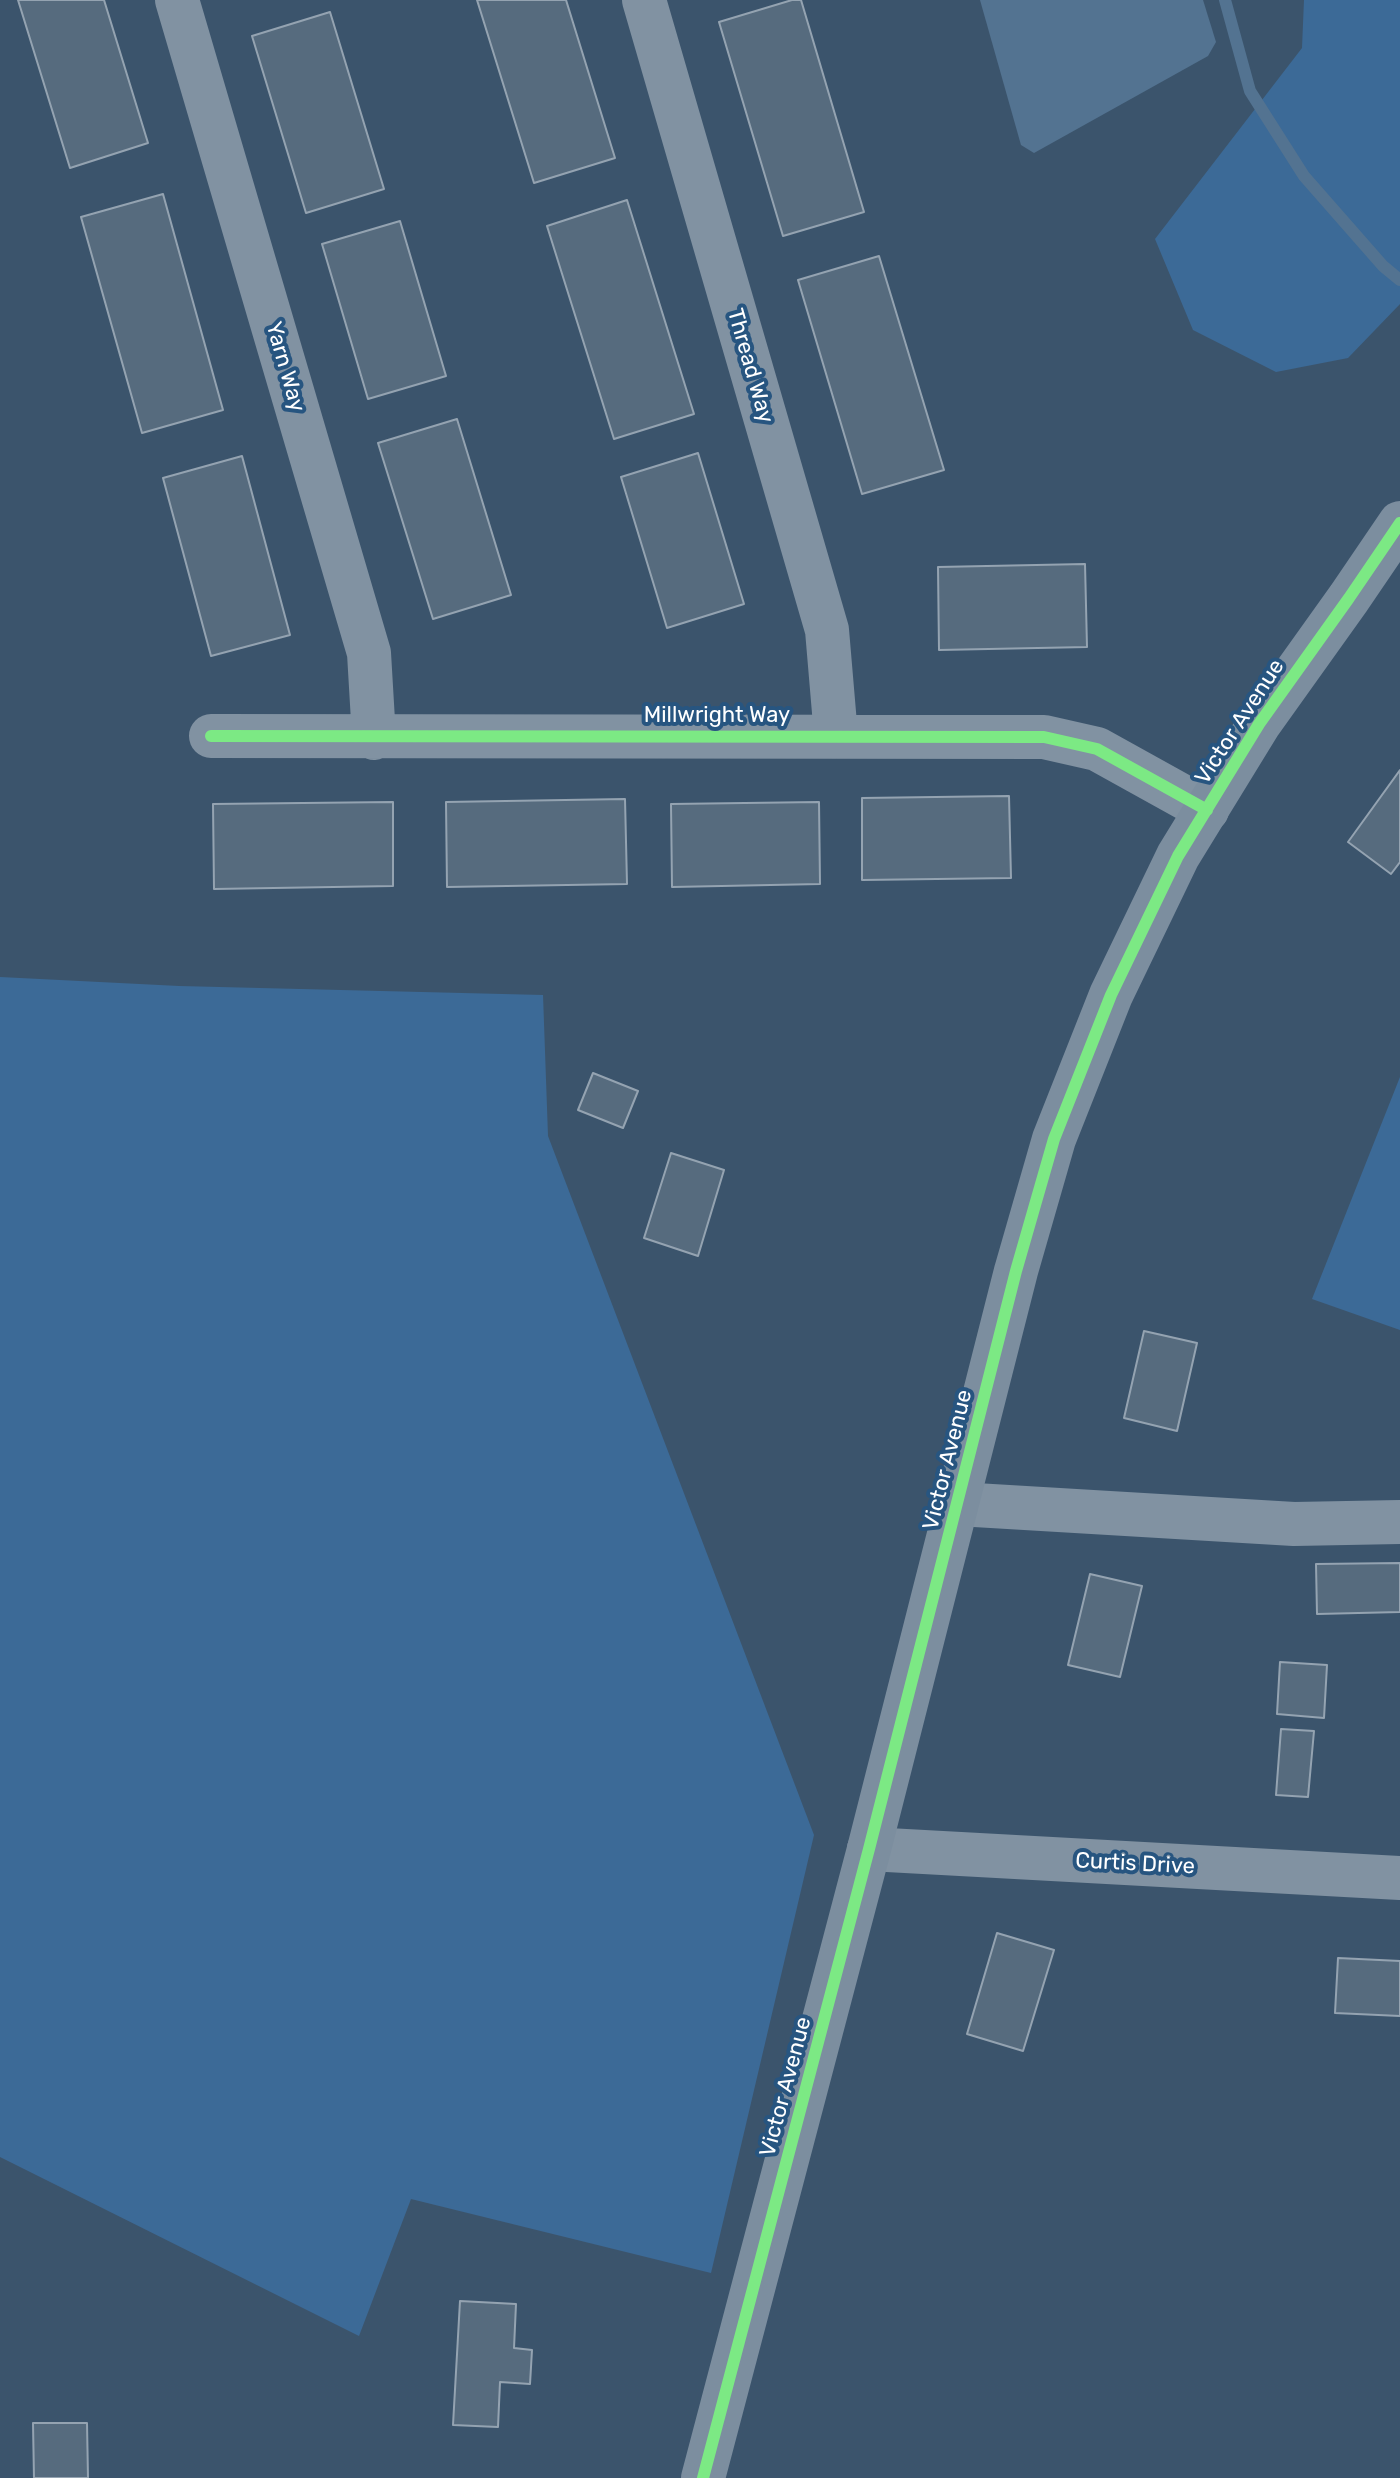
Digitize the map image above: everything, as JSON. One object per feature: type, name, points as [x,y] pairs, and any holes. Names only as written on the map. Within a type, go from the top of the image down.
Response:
[{"type":"street","name":"Yarn Way","points":[[177,0],[369,653],[374,738]]},
{"type":"street","name":"Thread Way","points":[[644,0],[827,630],[836,736]]},
{"type":"street","name":"Victor Avenue","points":[[703,2478],[869,1849],[1016,1271],[1054,1139],[1111,995],[1178,856],[1259,724],[1400,523]]},
{"type":"street","name":"Millwright Way","points":[[211,736],[1044,737],[1097,749],[1207,810]]},
{"type":"street","points":[[958,1504],[1294,1524],[1400,1522]]},
{"type":"street","name":"Curtis Drive","points":[[869,1849],[1400,1878]]},
{"type":"shaded area","points":[[980,0],[1203,0],[1216,42],[1208,56],[1034,153],[1021,145]]},
{"type":"shaded area","points":[[1304,0],[1400,0],[1400,304],[1348,358],[1276,372],[1193,330],[1155,239],[1302,48]]},
{"type":"shaded area","points":[[0,977],[179,986],[543,995],[548,1136],[814,1835],[711,2273],[411,2199],[359,2336],[0,2157]]},
{"type":"shaded area","points":[[1400,1077],[1400,1330],[1312,1299]]},
{"type":"building","points":[[18,0],[104,0],[148,143],[70,168]]},
{"type":"building","points":[[477,0],[566,0],[615,158],[534,183]]},
{"type":"building","points":[[801,0],[864,212],[783,236],[719,22]]},
{"type":"building","points":[[330,12],[384,189],[306,213],[252,36]]},
{"type":"building","points":[[163,194],[223,410],[142,433],[81,217]]},
{"type":"building","points":[[627,200],[694,414],[614,439],[547,226]]},
{"type":"building","points":[[400,221],[446,376],[368,399],[322,244]]},
{"type":"building","points":[[879,256],[944,470],[862,494],[798,280]]},
{"type":"building","points":[[457,419],[511,595],[433,619],[378,443]]},
{"type":"building","points":[[698,453],[744,604],[667,628],[621,477]]},
{"type":"building","points":[[242,456],[290,635],[211,656],[163,478]]},
{"type":"building","points":[[1085,564],[1087,647],[939,650],[938,567]]},
{"type":"building","points":[[1400,770],[1400,862],[1391,874],[1348,842]]},
{"type":"building","points":[[1009,796],[1011,878],[862,880],[862,798]]},
{"type":"building","points":[[625,799],[627,884],[447,887],[446,802]]},
{"type":"building","points":[[393,802],[393,886],[214,889],[213,804]]},
{"type":"building","points":[[819,802],[820,884],[672,887],[671,804]]},
{"type":"building","points":[[593,1073],[638,1091],[623,1128],[578,1110]]},
{"type":"building","points":[[671,1153],[724,1170],[698,1256],[644,1238]]},
{"type":"building","points":[[1144,1331],[1197,1343],[1177,1431],[1124,1418]]},
{"type":"building","points":[[1400,1563],[1400,1612],[1317,1614],[1316,1564]]},
{"type":"building","points":[[1090,1574],[1142,1586],[1120,1677],[1068,1665]]},
{"type":"building","points":[[1280,1662],[1327,1665],[1324,1718],[1277,1714]]},
{"type":"building","points":[[1281,1729],[1314,1731],[1308,1797],[1276,1795]]},
{"type":"building","points":[[997,1933],[1054,1950],[1023,2051],[967,2034]]},
{"type":"building","points":[[1338,1958],[1400,1961],[1400,2016],[1335,2013]]},
{"type":"building","points":[[460,2301],[516,2304],[514,2348],[532,2350],[530,2384],[500,2382],[498,2427],[453,2425]]},
{"type":"building","points":[[33,2423],[87,2423],[88,2478],[34,2478]]},
{"type":"waterway","points":[[1225,0],[1250,91],[1304,176],[1383,266],[1400,280]]},
{"type":"cycle path","points":[[703,2478],[869,1849],[1016,1271],[1054,1139],[1111,995],[1178,856],[1259,724],[1400,523]]},
{"type":"cycle path","points":[[211,736],[1044,737],[1097,749],[1207,810]]}]
